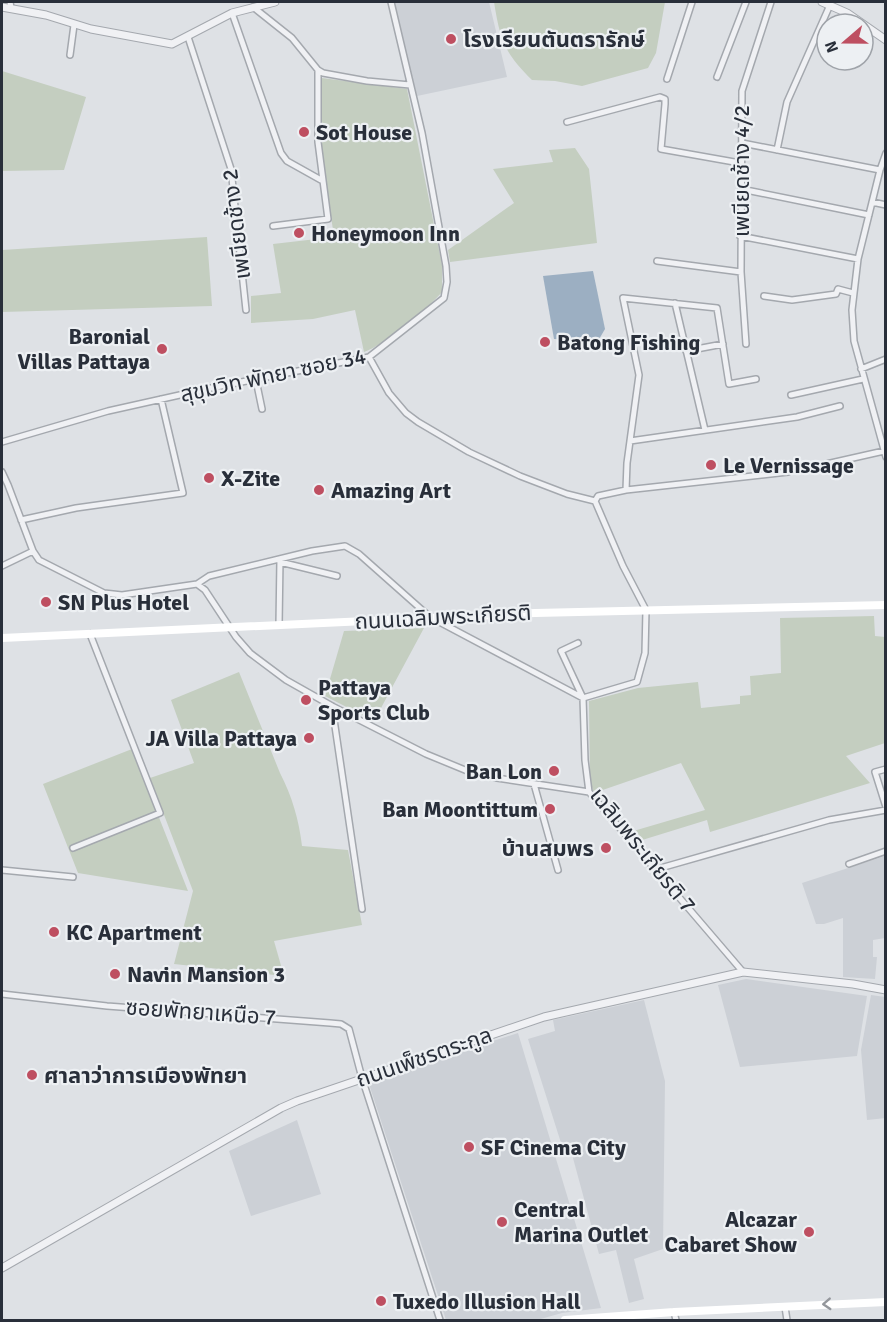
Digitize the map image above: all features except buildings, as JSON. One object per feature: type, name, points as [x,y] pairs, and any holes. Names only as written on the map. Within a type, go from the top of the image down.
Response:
[{"type":"main road","name":"ถนนเฉลิมพระเกียรติ","points":[[2,638],[430,617],[885,605]]},
{"type":"main road","points":[[570,1320],[674,1311],[885,1302]]},
{"type":"street","points":[[2,7],[10,5],[74,24],[162,44],[172,44],[232,13],[252,6],[275,2]]},
{"type":"street","name":"สุขุมวิท พัทยา ซอย 34","points":[[2,442],[108,411],[369,357],[444,298],[446,290],[444,255],[422,133],[391,2]]},
{"type":"street","points":[[667,79],[692,2]]},
{"type":"street","points":[[717,77],[746,2]]},
{"type":"street","name":"เพนียดช้าง 4/2","points":[[746,344],[740,236],[742,91],[771,2]]},
{"type":"street","points":[[822,2],[847,13],[885,40]]},
{"type":"street","points":[[777,150],[787,102],[830,5]]},
{"type":"street","points":[[252,6],[292,38],[323,73],[410,86]]},
{"type":"street","points":[[232,13],[281,153],[287,161],[321,180]]},
{"type":"street","points":[[70,55],[74,24]]},
{"type":"street","name":"เพนียดช้าง 2","points":[[188,37],[231,169],[246,310]]},
{"type":"street","points":[[273,226],[328,219],[321,180],[318,142],[318,70]]},
{"type":"street","points":[[567,122],[660,97],[665,99],[661,149],[740,163]]},
{"type":"street","points":[[742,143],[880,170]]},
{"type":"street","points":[[813,467],[885,454],[863,379],[853,334],[853,292],[858,259],[885,153]]},
{"type":"street","points":[[741,189],[869,215]]},
{"type":"street","points":[[872,202],[885,205]]},
{"type":"street","points":[[740,236],[858,259]]},
{"type":"street","points":[[657,261],[741,272]]},
{"type":"street","points":[[764,296],[792,300],[836,294],[838,289],[853,292]]},
{"type":"street","points":[[626,490],[639,375],[623,298],[717,308],[729,384],[756,379]]},
{"type":"street","points":[[675,303],[705,430]]},
{"type":"street","points":[[686,351],[723,344]]},
{"type":"street","points":[[369,357],[389,393],[406,413],[418,422],[469,452],[520,476],[567,494],[595,501]]},
{"type":"street","points":[[861,369],[885,359]]},
{"type":"street","points":[[791,395],[863,379]]},
{"type":"street","points":[[256,380],[262,409]]},
{"type":"street","points":[[21,520],[76,508],[183,493],[161,399]]},
{"type":"street","points":[[630,441],[797,417],[840,406]]},
{"type":"street","points":[[2,472],[33,551],[39,560],[104,593],[123,595],[197,585],[209,576],[280,561],[312,551],[345,546],[359,554],[430,617],[583,698],[637,682],[645,653],[646,610],[623,566],[595,501]]},
{"type":"street","points":[[595,501],[598,496],[626,490],[788,472]]},
{"type":"street","points":[[2,488],[8,484]]},
{"type":"street","points":[[2,566],[33,551]]},
{"type":"street","points":[[280,561],[336,576]]},
{"type":"street","points":[[279,625],[280,561]]},
{"type":"street","points":[[197,585],[205,590],[250,653],[286,680],[332,706],[426,754],[465,770],[589,792]]},
{"type":"street","points":[[73,848],[159,813],[90,634]]},
{"type":"street","points":[[578,643],[561,651],[583,698]]},
{"type":"street","name":"เฉลิมพระเกียรติ 7","points":[[583,698],[585,760],[589,792],[743,972]]},
{"type":"street","points":[[332,706],[362,909]]},
{"type":"street","points":[[657,869],[829,820],[885,809],[875,772],[885,769]]},
{"type":"street","points":[[534,784],[558,870]]},
{"type":"street","points":[[849,864],[885,851]]},
{"type":"street","points":[[2,870],[74,877]]},
{"type":"street","name":"ถนนเพ็ชรตระกูล","points":[[2,1268],[281,1108],[362,1078],[544,1017],[743,972],[854,984],[885,990]]},
{"type":"street","name":"ซอยพัทยาเหนือ 7","points":[[2,994],[341,1024],[349,1029],[362,1078],[440,1320]]},
{"type":"street","points":[[785,1307],[788,1320]]},
{"type":"street","points":[[674,1311],[676,1320]]},
{"type":"shaded area","name":"โรงเรียนตันตรารักษ์","points":[[394,2],[489,2],[507,77],[417,96]]},
{"type":"shaded area","points":[[885,856],[885,938],[873,940],[873,957],[877,957],[875,979],[843,977],[843,918],[816,924],[802,883]]},
{"type":"shaded area","points":[[746,979],[867,996],[857,1056],[740,1067],[718,985]]},
{"type":"shaded area","points":[[871,995],[885,997],[886,1118],[867,1120],[861,1050]]},
{"type":"shaded area","points":[[644,1000],[665,1081],[663,1249],[634,1259],[644,1299],[629,1303],[616,1250],[599,1254],[570,1147],[562,1146],[528,1039],[555,1031],[553,1020]]},
{"type":"shaded area","points":[[518,1033],[601,1308],[562,1313],[537,1320],[446,1320],[368,1081]]},
{"type":"shaded area","points":[[297,1120],[321,1194],[251,1216],[229,1151]]},
{"type":"green space","points":[[494,2],[665,2],[656,53],[648,68],[582,86],[532,80],[515,62],[505,45]]},
{"type":"green space","points":[[2,71],[86,97],[64,170],[2,171]]},
{"type":"green space","points":[[322,78],[407,89],[442,265],[442,292],[405,326],[364,352],[355,310],[313,319],[251,323],[251,296],[281,293],[273,244],[334,237],[322,154]]},
{"type":"green space","points":[[575,148],[589,169],[597,243],[450,262],[448,250],[514,203],[493,169],[553,162],[549,150]]},
{"type":"green space","points":[[207,237],[212,306],[2,312],[2,250]]},
{"type":"green space","points":[[874,616],[875,636],[885,637],[885,743],[846,756],[870,783],[710,832],[707,820],[639,841],[630,832],[705,810],[681,763],[594,793],[590,781],[589,701],[638,688],[698,682],[701,708],[740,704],[740,696],[751,695],[750,676],[781,673],[780,618]]},
{"type":"green space","points":[[424,628],[374,721],[325,696],[344,631]]},
{"type":"green space","points":[[239,672],[291,799],[302,846],[348,850],[362,925],[274,941],[284,976],[174,964],[193,891],[150,778],[194,763],[171,700]]},
{"type":"green space","points":[[132,749],[188,891],[78,873],[43,784]]},
{"type":"water","points":[[593,271],[605,329],[598,341],[554,339],[543,276]]},
{"type":"place","name":"โรงเรียนตันตรารักษ์","points":[[451,39]]},
{"type":"place","name":"Sot House","points":[[304,132]]},
{"type":"place","name":"Honeymoon Inn","points":[[299,233]]},
{"type":"place","name":"Batong Fishing","points":[[545,342]]},
{"type":"place","name":"Baronial Villas Pattaya","points":[[162,349]]},
{"type":"place","name":"Le Vernissage","points":[[711,465]]},
{"type":"place","name":"X-Zite","points":[[209,478]]},
{"type":"place","name":"Amazing Art","points":[[319,490]]},
{"type":"place","name":"SN Plus Hotel","points":[[46,602]]},
{"type":"place","name":"Pattaya Sports Club","points":[[306,700]]},
{"type":"place","name":"JA Villa Pattaya","points":[[309,738]]},
{"type":"place","name":"Ban Lon","points":[[554,771]]},
{"type":"place","name":"Ban Moontittum","points":[[550,809]]},
{"type":"place","name":"บ้านสมพร","points":[[606,848]]},
{"type":"place","name":"KC Apartment","points":[[54,932]]},
{"type":"place","name":"Navin Mansion 3","points":[[115,974]]},
{"type":"place","name":"ศาลาว่าการเมืองพัทยา","points":[[32,1075]]},
{"type":"place","name":"SF Cinema City","points":[[469,1147]]},
{"type":"place","name":"Central Marina Outlet","points":[[502,1222]]},
{"type":"place","name":"Alcazar Cabaret Show","points":[[809,1232]]},
{"type":"place","name":"Tuxedo Illusion Hall","points":[[381,1301]]}]
